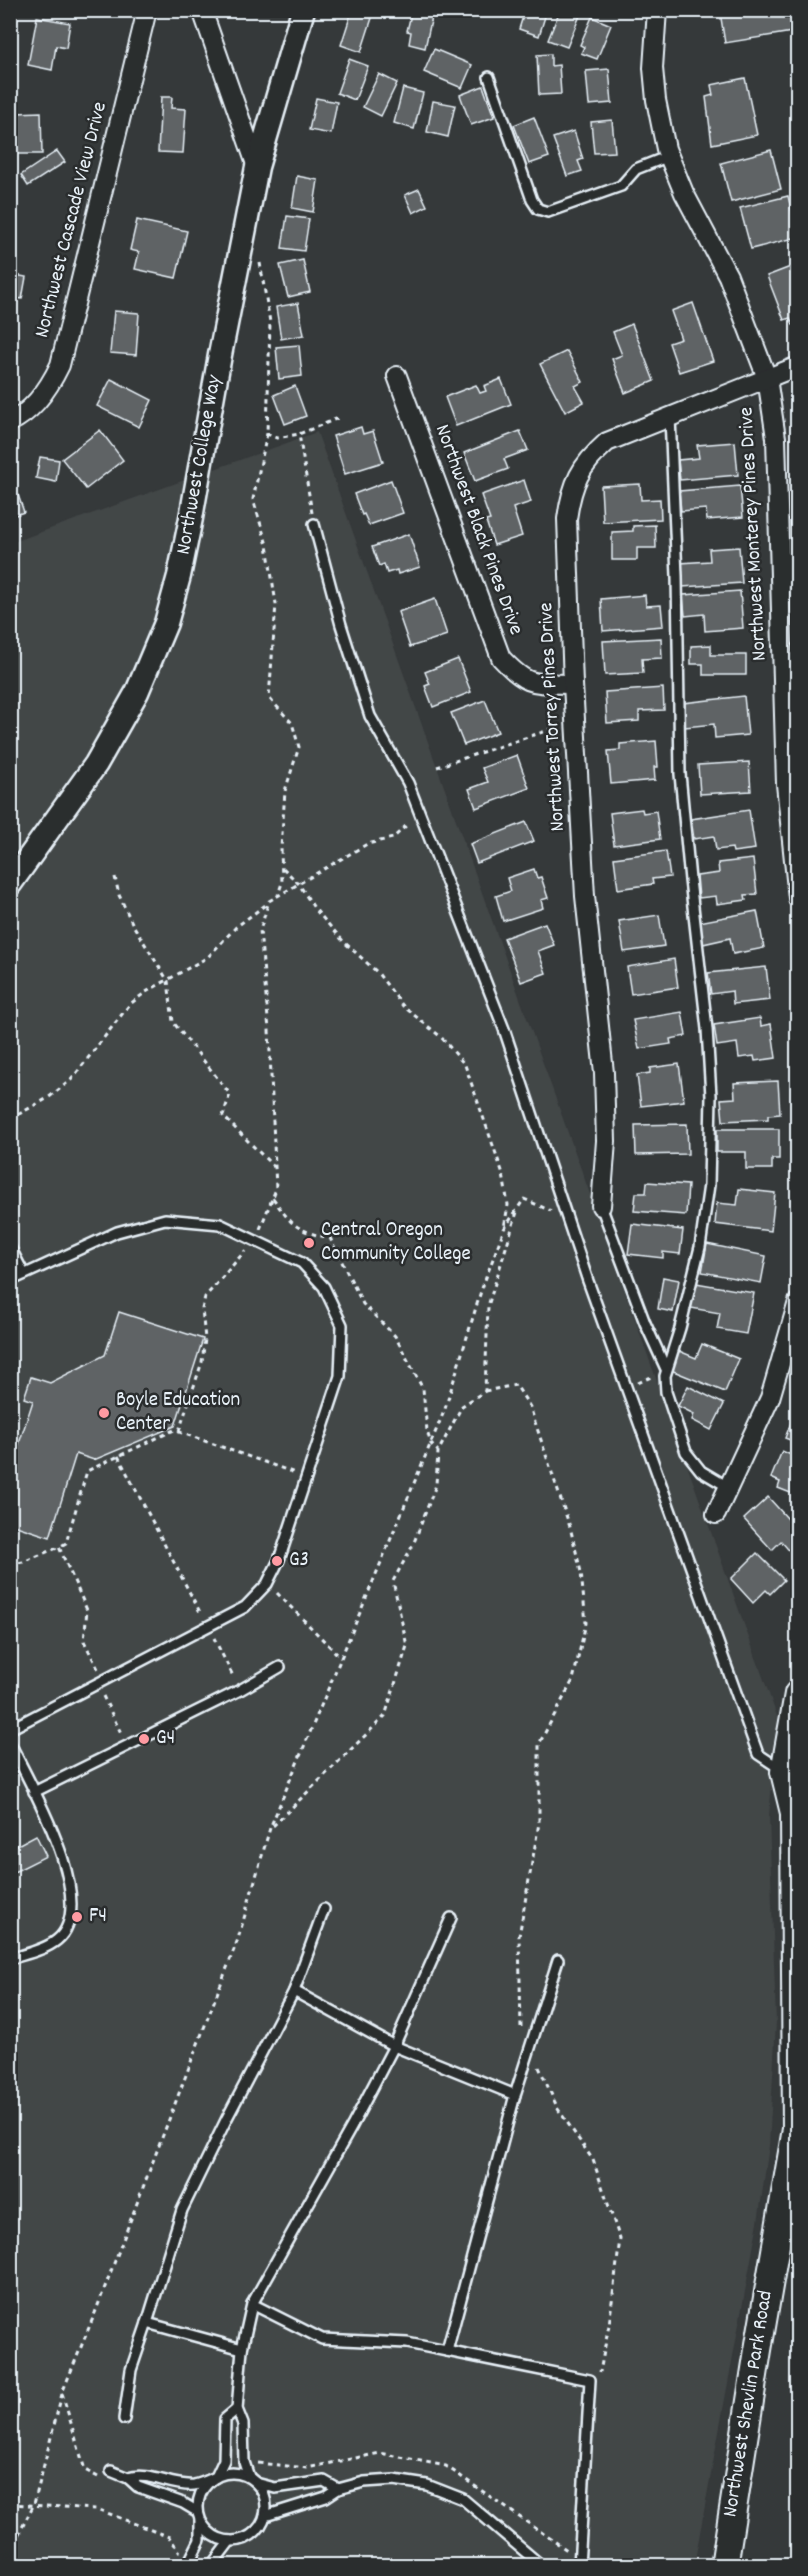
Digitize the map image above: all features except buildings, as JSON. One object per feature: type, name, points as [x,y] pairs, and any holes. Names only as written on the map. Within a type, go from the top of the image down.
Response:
[{"type":"main road","name":"Northwest Shevlin Park Road","points":[[724,2565],[796,2129],[796,1808],[784,1772],[798,1694]]},
{"type":"street","name":"Northwest Cascade View Drive","points":[[10,422],[20,418],[38,400],[51,384],[60,365],[147,10]]},
{"type":"street","points":[[202,10],[257,167]]},
{"type":"street","name":"Northwest College Way","points":[[10,884],[96,764],[137,692],[166,623],[191,518],[257,167],[303,10]]},
{"type":"street","name":"Northwest Monterey Pines Drive","points":[[657,10],[653,68],[656,100],[669,156],[684,193],[728,276],[767,378],[776,438],[798,898]]},
{"type":"street","name":"Northwest Torrey Pines Drive","points":[[601,1206],[606,1141],[604,1073],[585,896],[573,684],[567,519],[571,493],[589,458],[607,442],[798,366]]},
{"type":"street","name":"Northwest Black Pines Drive","points":[[397,376],[501,658],[520,678],[535,683],[573,684]]},
{"type":"street","points":[[716,1514],[770,1398],[798,1302]]},
{"type":"lane","points":[[489,77],[532,200],[538,209],[548,212],[621,186],[636,169],[669,156]]},
{"type":"lane","points":[[670,417],[680,774],[707,1029],[711,1096],[709,1185],[700,1247],[680,1328],[666,1369],[666,1392],[686,1452],[701,1471],[729,1487]]},
{"type":"lane","points":[[314,524],[341,625],[370,716],[408,783],[504,1029],[566,1217],[758,1754],[784,1772]]},
{"type":"lane","points":[[601,1206],[645,1323],[666,1369]]},
{"type":"lane","points":[[10,1281],[117,1232],[165,1219],[219,1224],[302,1263],[324,1287],[342,1325],[340,1376],[279,1560],[267,1584],[245,1607],[208,1628],[10,1729]]},
{"type":"lane","points":[[10,1246],[24,1274]]},
{"type":"lane","points":[[34,1792],[240,1690],[280,1667]]},
{"type":"lane","points":[[10,1743],[61,1849],[70,1888],[71,1911],[66,1928],[57,1940],[10,1959]]},
{"type":"lane","points":[[124,2419],[131,2370],[182,2210],[227,2118],[294,1991],[324,1909]]},
{"type":"lane","points":[[111,2471],[128,2478],[138,2487],[183,2503],[199,2516],[215,2536],[230,2541],[238,2541],[252,2535],[265,2516],[265,2500],[244,2462],[243,2424],[237,2409],[242,2349],[252,2304],[394,2046],[451,1918]]},
{"type":"lane","points":[[447,2351],[515,2095],[558,1960]]},
{"type":"lane","points":[[294,1991],[394,2046],[515,2095]]},
{"type":"lane","points":[[252,2304],[322,2339],[407,2343],[590,2380],[579,2565]]},
{"type":"lane","points":[[147,2322],[242,2349]]},
{"type":"lane","points":[[188,2563],[200,2540],[201,2493],[216,2477],[224,2460],[225,2420],[237,2409]]},
{"type":"lane","points":[[128,2478],[141,2474],[164,2481],[194,2485],[233,2473],[274,2488],[324,2481],[338,2489]]},
{"type":"lane","points":[[265,2516],[326,2497],[338,2489],[364,2482],[394,2480],[427,2485],[463,2499],[542,2565]]},
{"type":"lane","points":[[211,2565],[230,2541]]},
{"type":"path","points":[[258,253],[270,321],[267,434],[253,499],[267,545],[276,604],[269,699],[292,723],[299,747],[285,791],[282,883],[278,897]]},
{"type":"path","points":[[267,434],[277,438],[299,434],[341,417]]},
{"type":"path","points":[[299,434],[314,524]]},
{"type":"path","points":[[437,767],[555,728]]},
{"type":"path","points":[[10,1119],[48,1098],[71,1080],[130,1004],[146,992],[208,957],[236,927],[269,902],[367,843],[393,838],[420,813]]},
{"type":"path","points":[[10,2551],[34,2504],[62,2393],[95,2313],[238,1939],[270,1828],[445,1409],[481,1291],[504,1230],[508,1205],[503,1174],[465,1065],[441,1037],[403,1006],[377,972],[344,942],[314,908],[299,884],[281,867]]},
{"type":"path","points":[[115,877],[119,895],[134,925],[168,981],[173,1022],[230,1094],[223,1116],[275,1168]]},
{"type":"path","points":[[178,1431],[202,1362],[205,1339],[202,1309],[205,1297],[255,1240],[276,1189],[269,1030],[260,930],[269,902]]},
{"type":"path","points":[[273,1198],[288,1221],[306,1233],[330,1238],[363,1304],[395,1336],[423,1389],[430,1444],[438,1452]]},
{"type":"path","points":[[504,1230],[524,1199],[566,1217]]},
{"type":"path","points":[[270,1828],[385,1716],[407,1646],[393,1581],[413,1545],[436,1485],[438,1452],[462,1406],[485,1391],[488,1306],[519,1207]]},
{"type":"path","points":[[627,1389],[666,1369]]},
{"type":"path","points":[[10,1564],[23,1562],[66,1543],[87,1471],[174,1430],[308,1477]]},
{"type":"path","points":[[118,1456],[240,1690]]},
{"type":"path","points":[[59,1547],[87,1610],[84,1641],[98,1670],[103,1695],[128,1746]]},
{"type":"path","points":[[267,1584],[341,1658]]},
{"type":"path","points":[[62,2393],[85,2470],[102,2479]]},
{"type":"path","points":[[10,2504],[97,2509],[169,2537],[188,2563]]},
{"type":"shaded area","name":"Central Oregon Community College","points":[[317,432],[778,1719],[769,1816],[776,2022],[769,2146],[758,2222],[694,2565],[11,2566],[11,543]]},
{"type":"place","name":"Central Oregon Community College","points":[[309,1243]]},
{"type":"place","name":"Boyle Education Center","points":[[104,1413]]},
{"type":"place","name":"G3","points":[[277,1561]]},
{"type":"place","name":"G4","points":[[144,1739]]},
{"type":"place","name":"F4","points":[[77,1917]]}]
